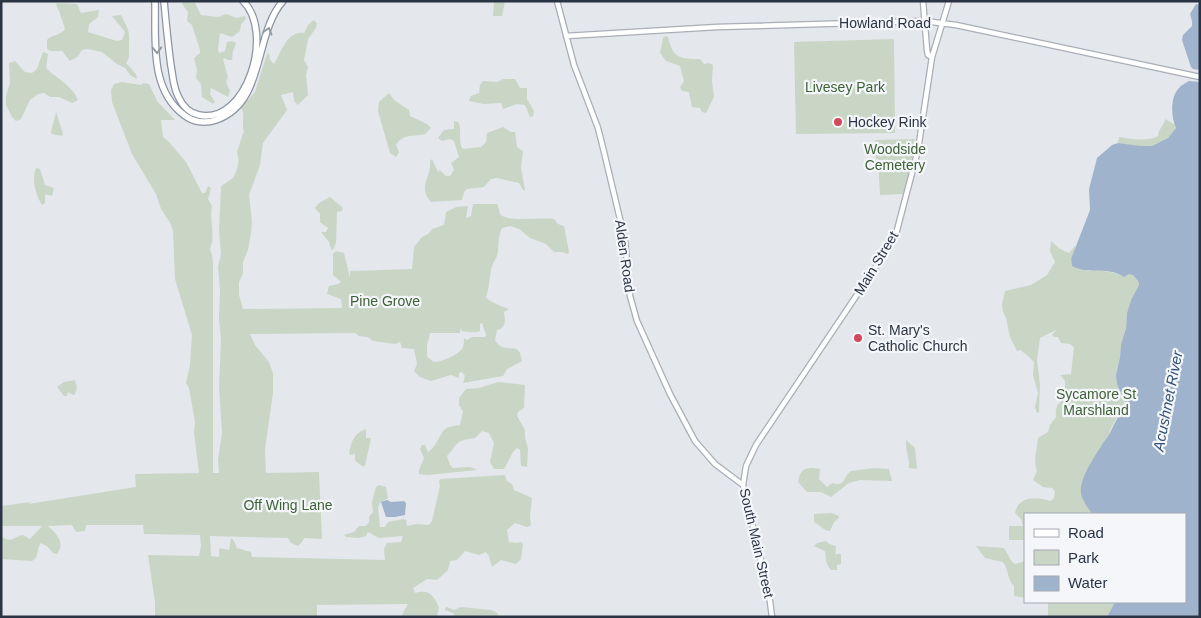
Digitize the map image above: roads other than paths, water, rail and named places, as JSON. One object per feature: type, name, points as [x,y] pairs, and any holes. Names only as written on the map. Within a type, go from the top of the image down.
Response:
[{"type":"highway","points":[[155,1],[157,64],[163,88],[182,114],[193,120],[205,122],[216,120],[229,114],[246,94],[256,72],[272,18],[283,1]]},
{"type":"highway","points":[[164,1],[170,56],[177,94],[187,109],[197,115],[205,116],[217,113],[232,104],[243,90],[252,72],[257,48],[257,31],[253,15],[243,1]]},
{"type":"main road","name":"Alden Road","points":[[556,1],[603,148],[625,240],[630,296],[637,321],[670,394],[695,442],[715,464],[743,485]]},
{"type":"main road","points":[[924,1],[927,50],[928,55],[932,56]]},
{"type":"main road","name":"Main Street","points":[[745,469],[756,445],[896,234],[918,150],[932,56],[949,1]]},
{"type":"main road","name":"Howland Road","points":[[566,36],[711,27],[924,21],[942,23],[1200,77]]},
{"type":"main road","name":"South Main Street","points":[[745,469],[743,485],[769,594],[772,617]]},
{"type":"water","points":[[1196,4],[1200,5],[1200,70],[1191,67],[1182,40],[1183,35],[1192,26],[1190,14]]},
{"type":"water","name":"Acushnet River","points":[[1189,81],[1200,82],[1200,617],[1107,617],[1114,603],[1186,603],[1186,513],[1091,513],[1085,504],[1081,487],[1085,474],[1109,434],[1125,402],[1117,384],[1116,375],[1121,344],[1126,328],[1127,313],[1139,285],[1133,275],[1129,274],[1124,277],[1112,272],[1078,269],[1072,266],[1071,259],[1090,210],[1089,189],[1097,158],[1112,145],[1118,143],[1152,146],[1168,138],[1176,128],[1172,113],[1173,102],[1174,96],[1180,87]]},
{"type":"water","points":[[387,500],[391,502],[404,501],[406,503],[405,515],[386,517],[381,502]]},
{"type":"place","name":"Hockey Rink","points":[[838,122]]},
{"type":"place","name":"St. Mary's Catholic Church","points":[[858,338]]},
{"type":"park label","name":"Livesey Park","points":[[845,87]]},
{"type":"park label","name":"Woodside Cemetery","points":[[895,158]]},
{"type":"park label","name":"Pine Grove","points":[[385,301]]},
{"type":"park label","name":"Sycamore St Marshland","points":[[1096,402]]},
{"type":"park label","name":"Off Wing Lane","points":[[288,505]]}]
